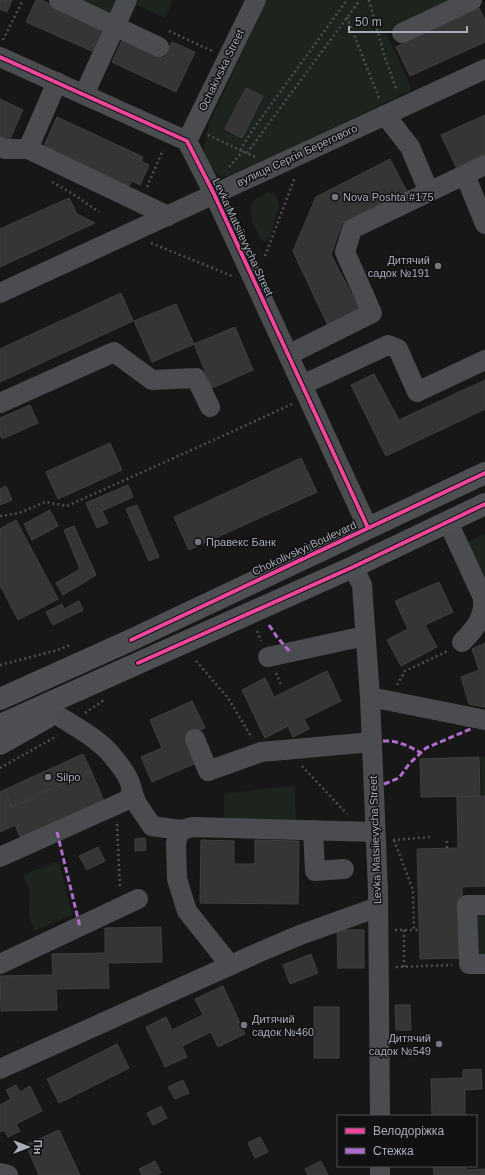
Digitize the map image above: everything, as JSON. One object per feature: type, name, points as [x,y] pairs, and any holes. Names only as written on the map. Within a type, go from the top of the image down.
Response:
[{"type":"main road","name":"Chokolivskyi Boulevard","points":[[0,699],[131,640],[485,473]]},
{"type":"main road","points":[[0,724],[353,566],[485,504]]},
{"type":"main road","name":"Chokolivskyi Boulevard","points":[[0,685],[41,669],[131,640]]},
{"type":"main road","points":[[0,744],[138,663]]},
{"type":"street","points":[[59,0],[159,47]]},
{"type":"street","points":[[84,95],[127,0]]},
{"type":"street","name":"Ochakivska Street","points":[[187,141],[256,0]]},
{"type":"street","points":[[402,33],[472,0]]},
{"type":"street","points":[[2,48],[57,82],[187,141]]},
{"type":"street","name":"вулиця Сергія Берегового","points":[[0,293],[214,194],[383,109],[485,69]]},
{"type":"street","points":[[28,149],[57,82]]},
{"type":"street","points":[[383,109],[410,147],[429,192]]},
{"type":"street","name":"Levka Matsiievycha Street","points":[[187,141],[214,194],[368,528]]},
{"type":"street","points":[[0,147],[5,150],[28,149],[168,216]]},
{"type":"street","points":[[288,355],[372,313],[345,252],[352,229],[485,165]]},
{"type":"street","points":[[465,175],[485,224]]},
{"type":"street","points":[[302,385],[388,345],[398,349],[418,392],[485,360]]},
{"type":"street","points":[[0,403],[114,352],[152,380],[196,378],[210,407]]},
{"type":"street","points":[[448,522],[484,601],[484,606],[474,631],[462,642]]},
{"type":"street","name":"Levka Matsiievycha Street","points":[[353,566],[362,585],[365,636],[379,699],[372,742],[378,907],[380,1115]]},
{"type":"street","points":[[268,657],[365,636]]},
{"type":"street","points":[[379,699],[485,720]]},
{"type":"street","points":[[54,713],[99,742],[117,761],[130,783],[137,804],[152,826],[180,830],[193,827],[313,830],[375,834]]},
{"type":"street","points":[[195,739],[208,771],[261,752],[372,742]]},
{"type":"street","points":[[0,857],[127,800],[130,796],[131,788]]},
{"type":"street","points":[[180,830],[176,843],[177,879],[188,911],[230,965]]},
{"type":"street","points":[[313,830],[315,870],[344,869]]},
{"type":"street","points":[[0,964],[138,899]]},
{"type":"street","points":[[477,964],[467,905],[485,905]]},
{"type":"street","points":[[1,1064],[300,935],[378,907]]},
{"type":"street","points":[[0,1173],[8,1175]]},
{"type":"path","points":[[2,48],[23,0]]},
{"type":"path","points":[[228,167],[242,150],[254,128],[347,0]]},
{"type":"path","points":[[247,153],[360,0]]},
{"type":"path","points":[[369,0],[385,58],[398,94]]},
{"type":"path","points":[[347,17],[383,109]]},
{"type":"path","points":[[159,47],[168,31],[218,53]]},
{"type":"path","points":[[208,134],[259,158]]},
{"type":"path","points":[[140,202],[164,148]]},
{"type":"path","points":[[266,256],[295,177]]},
{"type":"path","points":[[52,182],[99,212]]},
{"type":"path","points":[[149,242],[233,276]]},
{"type":"path","points":[[0,516],[19,513],[45,502],[67,506],[216,440],[292,404]]},
{"type":"path","points":[[379,699],[405,671],[462,642]]},
{"type":"path","points":[[0,664],[58,650]]},
{"type":"path","points":[[196,661],[228,698],[261,752]]},
{"type":"path","points":[[287,750],[375,834],[394,840],[431,837]]},
{"type":"path","points":[[116,805],[121,907]]},
{"type":"path","points":[[394,840],[413,890],[414,930]]},
{"type":"path","points":[[447,841],[447,848]]},
{"type":"path","points":[[389,929],[420,930]]},
{"type":"path","points":[[404,930],[404,967]]},
{"type":"path","points":[[389,968],[477,964]]},
{"type":"shaded area","points":[[79,0],[121,0],[114,15]]},
{"type":"shaded area","points":[[138,0],[173,0],[165,18],[136,5]]},
{"type":"shaded area","points":[[267,0],[455,0],[386,32],[412,90],[286,150],[225,177],[219,176],[208,163],[203,151],[209,124]]},
{"type":"shaded area","points":[[269,192],[274,193],[279,205],[269,239],[265,242],[261,240],[252,221],[250,211],[255,200]]},
{"type":"shaded area","points":[[485,534],[485,593],[463,544]]},
{"type":"shaded area","points":[[485,756],[485,795],[482,795],[480,757]]},
{"type":"shaded area","points":[[295,785],[296,824],[224,822],[224,794]]},
{"type":"shaded area","points":[[59,861],[72,915],[34,931],[29,915],[30,892],[23,875]]},
{"type":"shaded area","points":[[469,909],[485,909],[485,961],[471,961]]},
{"type":"building","points":[[0,0],[12,0],[7,12],[0,9]]},
{"type":"building","points":[[36,0],[41,0],[102,28],[92,51],[26,22]]},
{"type":"building","points":[[479,8],[485,20],[485,42],[410,76],[396,47]]},
{"type":"building","points":[[123,39],[164,58],[172,42],[195,52],[176,92],[112,62]]},
{"type":"building","points":[[246,88],[263,96],[242,138],[225,129]]},
{"type":"building","points":[[0,99],[23,110],[9,141],[0,137]]},
{"type":"building","points":[[485,115],[485,154],[456,167],[441,135]]},
{"type":"building","points":[[57,117],[143,157],[141,161],[149,165],[140,185],[132,181],[129,186],[44,146]]},
{"type":"building","points":[[390,159],[407,192],[342,223],[331,255],[360,310],[329,328],[293,251],[316,197]]},
{"type":"building","points":[[69,198],[77,214],[95,223],[0,267],[0,229]]},
{"type":"building","points":[[121,293],[133,321],[0,382],[0,349]]},
{"type":"building","points":[[176,304],[194,344],[152,362],[134,321]]},
{"type":"building","points":[[235,327],[253,370],[212,388],[194,344]]},
{"type":"building","points":[[374,374],[399,420],[485,380],[485,409],[386,456],[351,385]]},
{"type":"building","points":[[30,405],[38,423],[2,439],[0,434],[0,418]]},
{"type":"building","points":[[110,443],[122,470],[58,499],[46,472]]},
{"type":"building","points":[[301,458],[317,492],[189,550],[174,517]]},
{"type":"building","points":[[128,485],[133,497],[102,511],[108,523],[97,528],[86,503]]},
{"type":"building","points":[[6,486],[12,500],[0,505],[0,489]]},
{"type":"building","points":[[137,505],[159,557],[149,561],[126,509]]},
{"type":"building","points":[[50,510],[58,526],[32,540],[24,524]]},
{"type":"building","points":[[16,520],[58,599],[18,620],[0,585],[0,529]]},
{"type":"building","points":[[74,526],[96,575],[63,595],[56,583],[80,569],[64,530]]},
{"type":"building","points":[[439,582],[453,612],[425,625],[437,647],[401,666],[387,640],[408,629],[395,601]]},
{"type":"building","points":[[79,601],[83,610],[53,625],[46,612],[62,604],[64,609]]},
{"type":"building","points":[[485,643],[485,707],[469,704],[461,677],[479,670],[472,649]]},
{"type":"building","points":[[327,671],[341,701],[304,719],[309,729],[293,737],[288,726],[265,738],[242,690],[265,678],[274,697]]},
{"type":"building","points":[[192,701],[205,728],[185,737],[196,763],[152,782],[141,757],[162,748],[150,720]]},
{"type":"building","points":[[83,754],[91,771],[12,807],[4,790]]},
{"type":"building","points":[[479,757],[480,796],[421,797],[420,759]]},
{"type":"building","points":[[91,771],[104,801],[21,839],[15,825],[0,832],[0,792],[4,790],[12,807]]},
{"type":"building","points":[[485,796],[485,886],[462,887],[464,958],[420,959],[417,849],[458,848],[457,797]]},
{"type":"building","points":[[145,838],[146,850],[135,851],[135,839]]},
{"type":"building","points":[[201,840],[234,841],[234,864],[255,864],[255,840],[299,841],[298,904],[200,903]]},
{"type":"building","points":[[98,847],[105,861],[87,870],[79,856]]},
{"type":"building","points":[[161,927],[162,962],[108,963],[109,988],[56,989],[57,1010],[1,1011],[0,976],[53,975],[52,954],[105,953],[105,928]]},
{"type":"building","points":[[337,930],[364,930],[364,968],[338,968]]},
{"type":"building","points":[[311,954],[318,973],[290,984],[283,965]]},
{"type":"building","points":[[223,986],[245,1034],[218,1047],[211,1032],[182,1046],[187,1057],[165,1067],[146,1027],[166,1017],[172,1030],[203,1015],[195,999]]},
{"type":"building","points":[[395,1005],[410,1005],[411,1030],[396,1030]]},
{"type":"building","points":[[314,1007],[339,1007],[339,1058],[314,1058]]},
{"type":"building","points":[[117,1044],[129,1068],[59,1103],[47,1079]]},
{"type":"building","points":[[481,1069],[482,1089],[465,1090],[465,1115],[432,1115],[431,1079],[463,1078],[463,1070]]},
{"type":"building","points":[[183,1080],[189,1093],[175,1099],[168,1087]]},
{"type":"building","points":[[16,1085],[20,1092],[30,1086],[42,1111],[16,1124],[20,1131],[8,1137],[4,1130],[0,1132],[0,1105],[11,1099],[6,1090]]},
{"type":"building","points":[[161,1106],[167,1118],[153,1125],[147,1113]]},
{"type":"building","points":[[59,1130],[80,1175],[39,1175],[26,1145]]},
{"type":"building","points":[[260,1137],[268,1152],[255,1158],[248,1143]]},
{"type":"building","points":[[155,1161],[161,1173],[157,1175],[142,1175],[139,1169]]},
{"type":"building","points":[[321,1161],[328,1175],[308,1175],[305,1169]]},
{"type":"building","points":[[433,1167],[466,1167],[466,1170],[485,1169],[485,1175],[434,1175]]},
{"type":"marked path","points":[[269,625],[290,652]]},
{"type":"marked path","points":[[384,784],[399,778],[409,764],[426,748],[473,728]]},
{"type":"marked path","points":[[383,741],[393,741],[403,744],[421,753]]},
{"type":"marked path","points":[[57,832],[80,927]]},
{"type":"cycle path","points":[[0,57],[187,141],[214,194],[368,528]]},
{"type":"cycle path","points":[[131,640],[485,473]]},
{"type":"cycle path","points":[[138,663],[353,567],[485,504]]},
{"type":"place","name":"Nova Poshta #175","points":[[335,197]]},
{"type":"place","name":"Дитячий садок №191","points":[[438,266]]},
{"type":"place","name":"Правекс Банк","points":[[198,542]]},
{"type":"place","name":"Silpo","points":[[48,777]]},
{"type":"place","name":"Дитячий садок №460","points":[[244,1025]]},
{"type":"place","name":"Дитячий садок №549","points":[[439,1044]]}]
